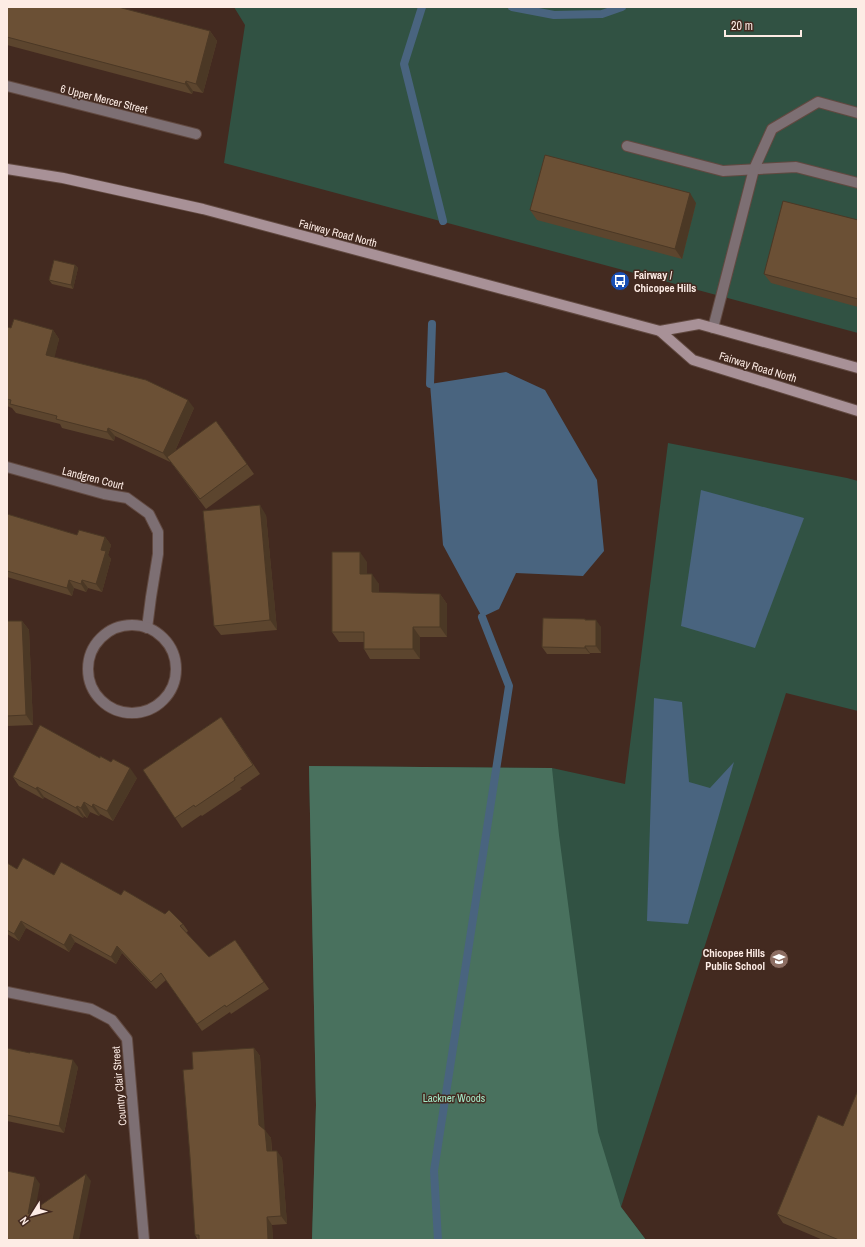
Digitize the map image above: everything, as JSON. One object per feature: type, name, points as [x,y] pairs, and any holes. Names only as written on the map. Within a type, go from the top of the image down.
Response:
[{"type":"main road","name":"Fairway Road North","points":[[7,169],[64,178],[202,209],[660,330],[699,324],[858,368]]},
{"type":"main road","name":"Fairway Road North","points":[[660,330],[694,360],[858,411]]},
{"type":"street","name":"6 Upper Mercer Street","points":[[7,86],[196,134]]},
{"type":"street","points":[[713,328],[754,169],[772,129],[818,102],[858,113]]},
{"type":"street","points":[[627,146],[723,171],[796,166],[858,183]]},
{"type":"street","name":"Landgren Court","points":[[7,467],[104,494],[127,498],[149,514],[158,532],[158,554],[147,628]]},
{"type":"street","points":[[132,625],[147,628],[166,641],[174,654],[176,669],[174,684],[167,698],[146,712],[131,714],[116,711],[103,702],[93,690],[89,677],[89,661],[94,647],[104,635],[117,627],[132,625]]},
{"type":"street","name":"Country Clair Street","points":[[7,992],[91,1009],[112,1020],[127,1039],[144,1240]]},
{"type":"green space","points":[[234,7],[858,7],[858,333],[224,163],[245,25]]},
{"type":"green space","points":[[668,443],[858,481],[858,711],[786,693],[621,1207],[646,1240],[312,1240],[316,1105],[309,766],[552,768],[625,784]]},
{"type":"green space","name":"Lackner Woods","points":[[309,766],[552,768],[559,835],[598,1132],[621,1207],[646,1240],[312,1240],[316,1105]]},
{"type":"water","points":[[506,372],[545,390],[597,480],[604,551],[583,576],[516,573],[499,609],[482,617],[443,545],[430,384]]},
{"type":"water","points":[[701,490],[804,518],[755,648],[681,626]]},
{"type":"water","points":[[654,698],[682,702],[689,782],[710,788],[734,762],[688,924],[647,921]]},
{"type":"building","points":[[7,7],[118,7],[210,31],[196,84],[186,81],[185,84],[7,37]]},
{"type":"building","points":[[545,155],[690,193],[675,249],[530,210]]},
{"type":"building","points":[[783,201],[858,220],[858,299],[764,274]]},
{"type":"building","points":[[54,260],[75,265],[71,285],[49,280]]},
{"type":"building","points":[[14,319],[53,330],[46,355],[146,380],[188,400],[163,453],[108,428],[107,432],[56,419],[57,416],[10,404],[11,400],[7,399],[7,327],[11,328]]},
{"type":"building","points":[[216,421],[247,464],[200,499],[167,457]]},
{"type":"building","points":[[260,505],[270,620],[214,626],[203,511]]},
{"type":"building","points":[[7,514],[77,535],[79,530],[105,537],[101,550],[106,551],[96,584],[82,580],[81,584],[69,580],[67,588],[7,571]]},
{"type":"building","points":[[332,552],[360,552],[360,574],[372,574],[372,592],[440,594],[440,627],[413,627],[413,649],[364,649],[364,632],[332,632]]},
{"type":"building","points":[[543,618],[596,620],[596,646],[585,646],[585,648],[542,647]]},
{"type":"building","points":[[7,621],[22,621],[26,715],[7,716]]},
{"type":"building","points":[[221,717],[253,765],[234,778],[235,780],[195,807],[194,805],[175,818],[143,770]]},
{"type":"building","points":[[40,725],[100,758],[100,756],[111,762],[113,759],[130,768],[107,811],[93,804],[92,807],[84,802],[81,808],[77,806],[76,808],[37,787],[36,789],[13,777]]},
{"type":"building","points":[[23,858],[54,875],[61,862],[121,895],[124,890],[165,914],[169,910],[183,924],[180,926],[209,957],[235,940],[264,982],[226,1007],[225,1005],[197,1024],[161,973],[151,982],[117,946],[111,957],[70,934],[64,945],[21,921],[14,934],[7,930],[7,863],[17,869]]},
{"type":"building","points":[[7,1048],[73,1060],[59,1126],[7,1115]]},
{"type":"building","points":[[254,1048],[259,1125],[265,1130],[267,1151],[277,1151],[281,1216],[267,1217],[268,1240],[199,1240],[199,1235],[195,1235],[183,1070],[193,1069],[192,1052]]},
{"type":"building","points":[[858,1090],[858,1240],[839,1240],[777,1214],[818,1115],[843,1126]]},
{"type":"building","points":[[7,1171],[35,1177],[28,1214],[86,1174],[73,1240],[7,1240]]},
{"type":"waterway","points":[[422,7],[404,64],[443,221]]},
{"type":"waterway","points":[[512,7],[554,15],[602,14],[622,7]]},
{"type":"waterway","points":[[430,384],[432,324]]},
{"type":"waterway","points":[[438,1240],[434,1171],[509,686],[482,617]]},
{"type":"place","name":"Fairway / Chicopee Hills","points":[[620,281]]},
{"type":"place","name":"Chicopee Hills Public School","points":[[779,959]]}]
